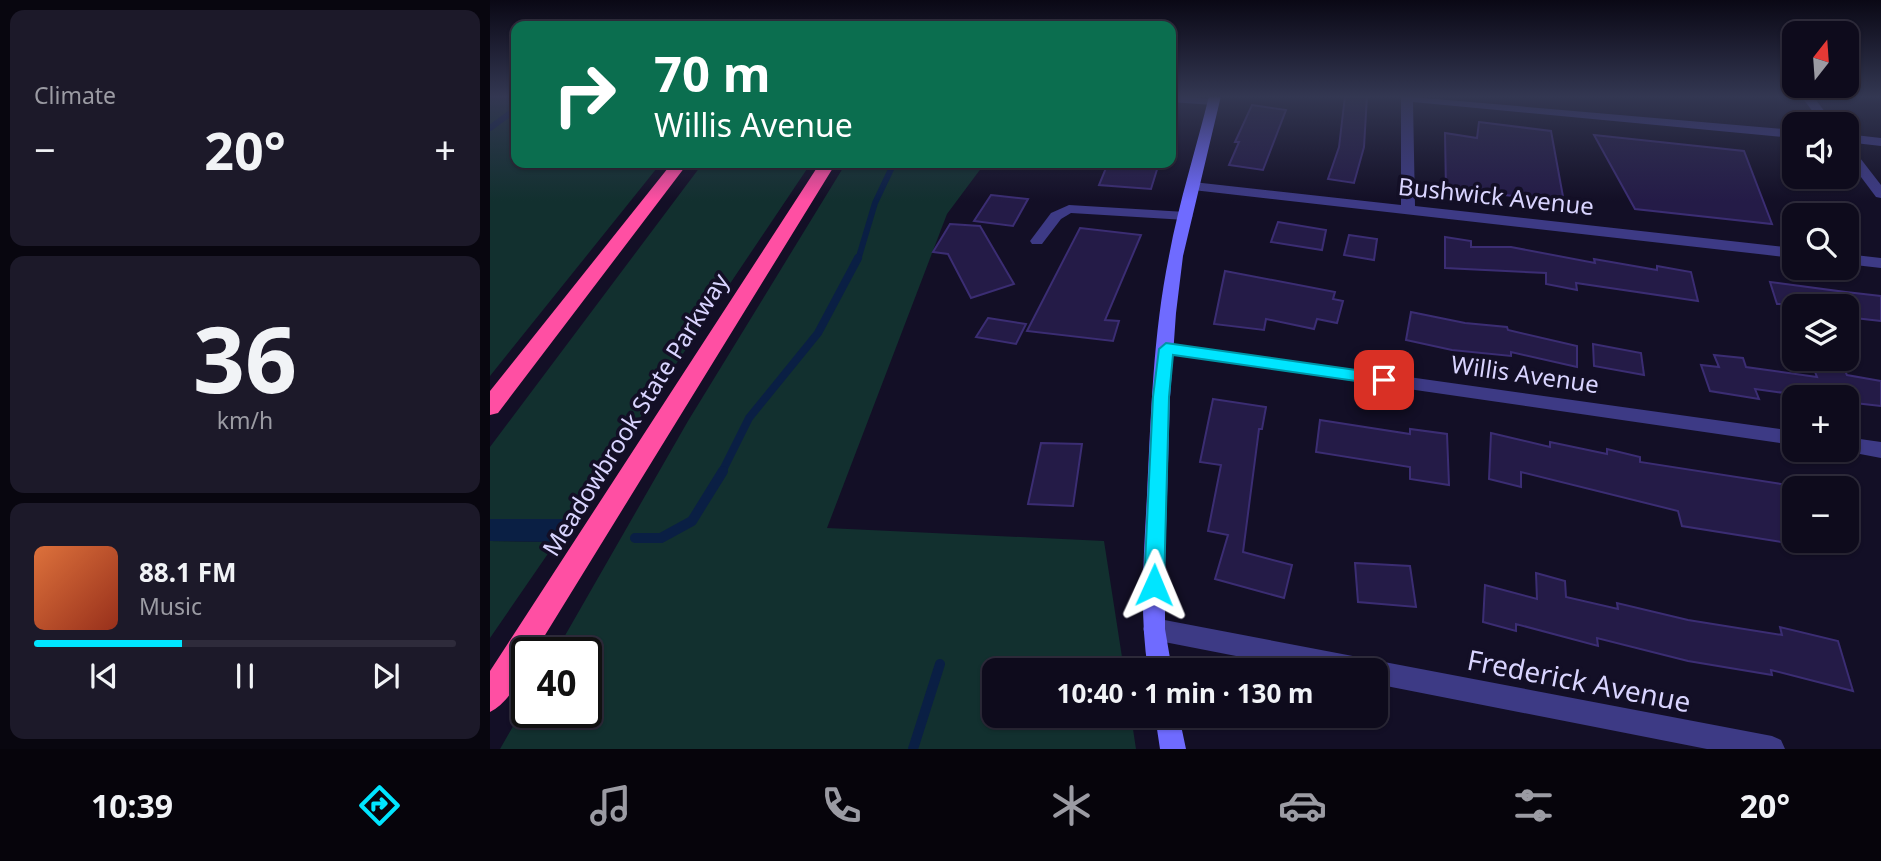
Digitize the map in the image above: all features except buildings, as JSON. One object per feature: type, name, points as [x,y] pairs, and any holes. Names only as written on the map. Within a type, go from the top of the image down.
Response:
[{"type":"highway","points":[[490,407],[676,168]]},
{"type":"highway","name":"Meadowbrook State Parkway","points":[[490,697],[825,168]]},
{"type":"street","points":[[1158,658],[1154,629],[1161,397],[1168,313],[1186,216],[1206,131]]},
{"type":"street","points":[[1408,131],[1408,210]]},
{"type":"street","points":[[1762,131],[1782,133]]},
{"type":"street","points":[[1859,139],[1881,142]]},
{"type":"street","points":[[1859,165],[1881,194]]},
{"type":"street","name":"Bushwick Avenue","points":[[1193,186],[1782,252]]},
{"type":"street","points":[[1037,241],[1056,216],[1069,209],[1186,216]]},
{"type":"street","points":[[1859,260],[1881,263]]},
{"type":"street","name":"Willis Avenue","points":[[1166,349],[1782,436]]},
{"type":"street","points":[[1859,447],[1881,450]]},
{"type":"street","points":[[1154,629],[1305,658]]},
{"type":"street","name":"Frederick Avenue","points":[[1388,674],[1772,749]]},
{"type":"street","points":[[1169,728],[1173,749]]},
{"type":"green space","points":[[490,131],[511,131],[511,168],[657,168],[490,376]]},
{"type":"green space","points":[[699,168],[808,168],[572,519],[490,519],[490,447]]},
{"type":"green space","points":[[843,168],[981,168],[947,214],[827,528],[1104,541],[1122,658],[982,658],[982,728],[1133,728],[1136,749],[500,749],[512,728],[602,728],[602,637],[564,637],[688,421]]},
{"type":"green space","points":[[490,541],[556,542],[490,638]]},
{"type":"water","points":[[490,519],[572,519],[556,542],[490,541]]},
{"type":"waterway","points":[[858,260],[875,203],[892,168]]},
{"type":"waterway","points":[[722,472],[749,418],[818,333],[858,258]]},
{"type":"waterway","points":[[635,538],[661,538],[692,521],[723,471]]},
{"type":"waterway","points":[[913,749],[940,664]]},
{"type":"route","points":[[1154,585],[1161,397],[1166,349],[1384,380]]}]
